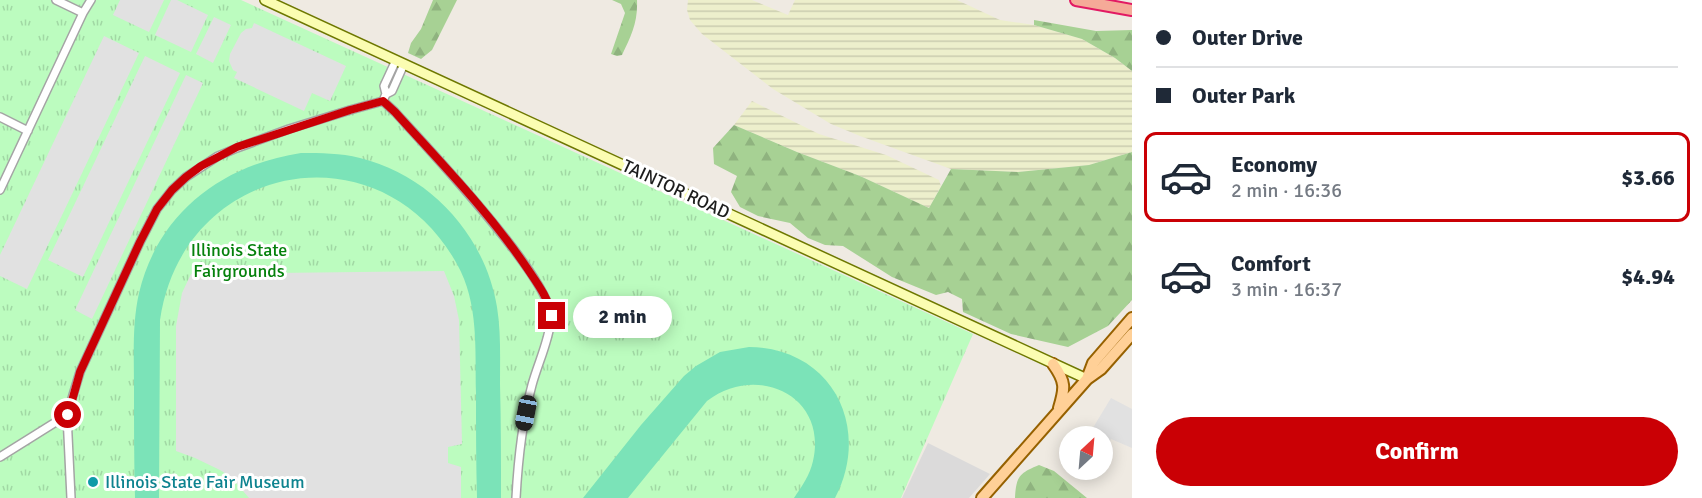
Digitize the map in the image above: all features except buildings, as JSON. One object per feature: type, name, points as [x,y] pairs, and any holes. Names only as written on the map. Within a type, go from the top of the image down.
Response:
[{"type":"highway","points":[[1076,0],[1132,10]]},
{"type":"highway","points":[[1094,4],[1132,3]]},
{"type":"main road","name":"TAINTOR ROAD","points":[[265,0],[1087,379]]},
{"type":"main road","points":[[1087,379],[1093,363],[1132,318]]},
{"type":"main road","points":[[982,498],[1087,379],[1101,369],[1132,334]]},
{"type":"main road","points":[[1053,364],[1064,384],[1058,412]]},
{"type":"street","points":[[56,0],[83,13]]},
{"type":"street","points":[[0,190],[91,0]]},
{"type":"street","points":[[400,62],[384,86],[384,97],[519,256],[546,297],[552,316],[522,432],[516,498]]},
{"type":"street","points":[[71,498],[68,415],[80,372],[157,209],[186,177],[201,166],[237,147],[384,97]]},
{"type":"street","points":[[0,117],[28,130]]},
{"type":"street","points":[[0,457],[68,415]]},
{"type":"shaded area","points":[[120,0],[164,0],[149,32],[113,15]]},
{"type":"shaded area","points":[[171,0],[177,0],[208,15],[191,52],[155,35]]},
{"type":"shaded area","points":[[214,17],[231,25],[213,63],[196,54]]},
{"type":"shaded area","points":[[254,23],[346,66],[330,101],[312,93],[304,111],[234,78],[237,72],[233,70],[229,61],[230,54],[241,33],[252,28]]},
{"type":"shaded area","points":[[104,36],[139,53],[27,289],[0,276],[0,255]]},
{"type":"shaded area","points":[[145,56],[180,73],[83,277],[48,260]]},
{"type":"shaded area","points":[[186,75],[203,83],[92,319],[75,310]]},
{"type":"shaded area","points":[[444,271],[454,296],[459,320],[462,444],[448,447],[448,463],[461,467],[461,498],[249,498],[231,477],[176,451],[176,326],[182,293],[191,274]]},
{"type":"shaded area","points":[[1111,398],[1132,409],[1132,448],[1113,440],[1113,426],[1094,426]]},
{"type":"shaded area","points":[[928,443],[990,474],[969,498],[902,498]]},
{"type":"green space","name":"Illinois State Fairgrounds","points":[[0,0],[241,0],[973,334],[901,498],[0,498]]},
{"type":"green space","points":[[433,0],[457,0],[432,50],[421,59],[408,53]]},
{"type":"green space","points":[[612,0],[637,0],[633,29],[622,55],[617,56],[611,54],[625,13],[621,4]]},
{"type":"green space","points":[[688,0],[752,0],[788,15],[795,0],[957,0],[1000,20],[1034,25],[1082,39],[1132,71],[1132,152],[1089,165],[1018,172],[951,169],[831,124],[773,89],[702,34],[690,20],[687,10]]},
{"type":"green space","points":[[1034,20],[1096,31],[1132,30],[1132,71],[1082,39],[1034,25]]},
{"type":"green space","points":[[752,101],[819,134],[886,155],[939,180],[941,186],[929,208],[860,176],[734,125]]},
{"type":"green space","points":[[734,125],[860,176],[929,208],[951,169],[1018,172],[1089,165],[1132,152],[1132,300],[1108,326],[1068,347],[1011,334],[963,312],[962,299],[948,292],[936,295],[892,277],[843,246],[825,245],[808,238],[790,223],[758,216],[740,207],[731,192],[737,176],[714,164],[713,148]]},
{"type":"green space","points":[[301,153],[338,154],[385,166],[409,178],[431,194],[467,233],[491,281],[497,307],[500,355],[501,498],[477,498],[474,327],[469,295],[457,264],[423,220],[381,191],[335,179],[288,180],[244,196],[205,225],[176,266],[160,320],[159,498],[135,498],[134,329],[139,293],[148,265],[161,239],[178,217],[220,181],[272,159]]},
{"type":"green space","points":[[749,347],[778,351],[803,361],[822,376],[837,396],[846,419],[849,445],[845,471],[835,498],[794,498],[808,476],[813,461],[815,438],[810,418],[799,403],[784,392],[766,386],[746,385],[726,390],[707,401],[628,498],[583,498],[641,425],[684,376],[720,352]]},
{"type":"green space","points":[[1039,465],[1054,471],[1059,475],[1059,480],[1065,480],[1087,498],[1015,498],[1018,480],[1027,471]]},
{"type":"place","name":"Illinois State Fair Museum","points":[[93,482]]},
{"type":"route","points":[[68,415],[80,372],[148,224],[172,190],[201,166],[237,147],[383,101],[464,189],[519,256],[546,297],[552,316]]}]
